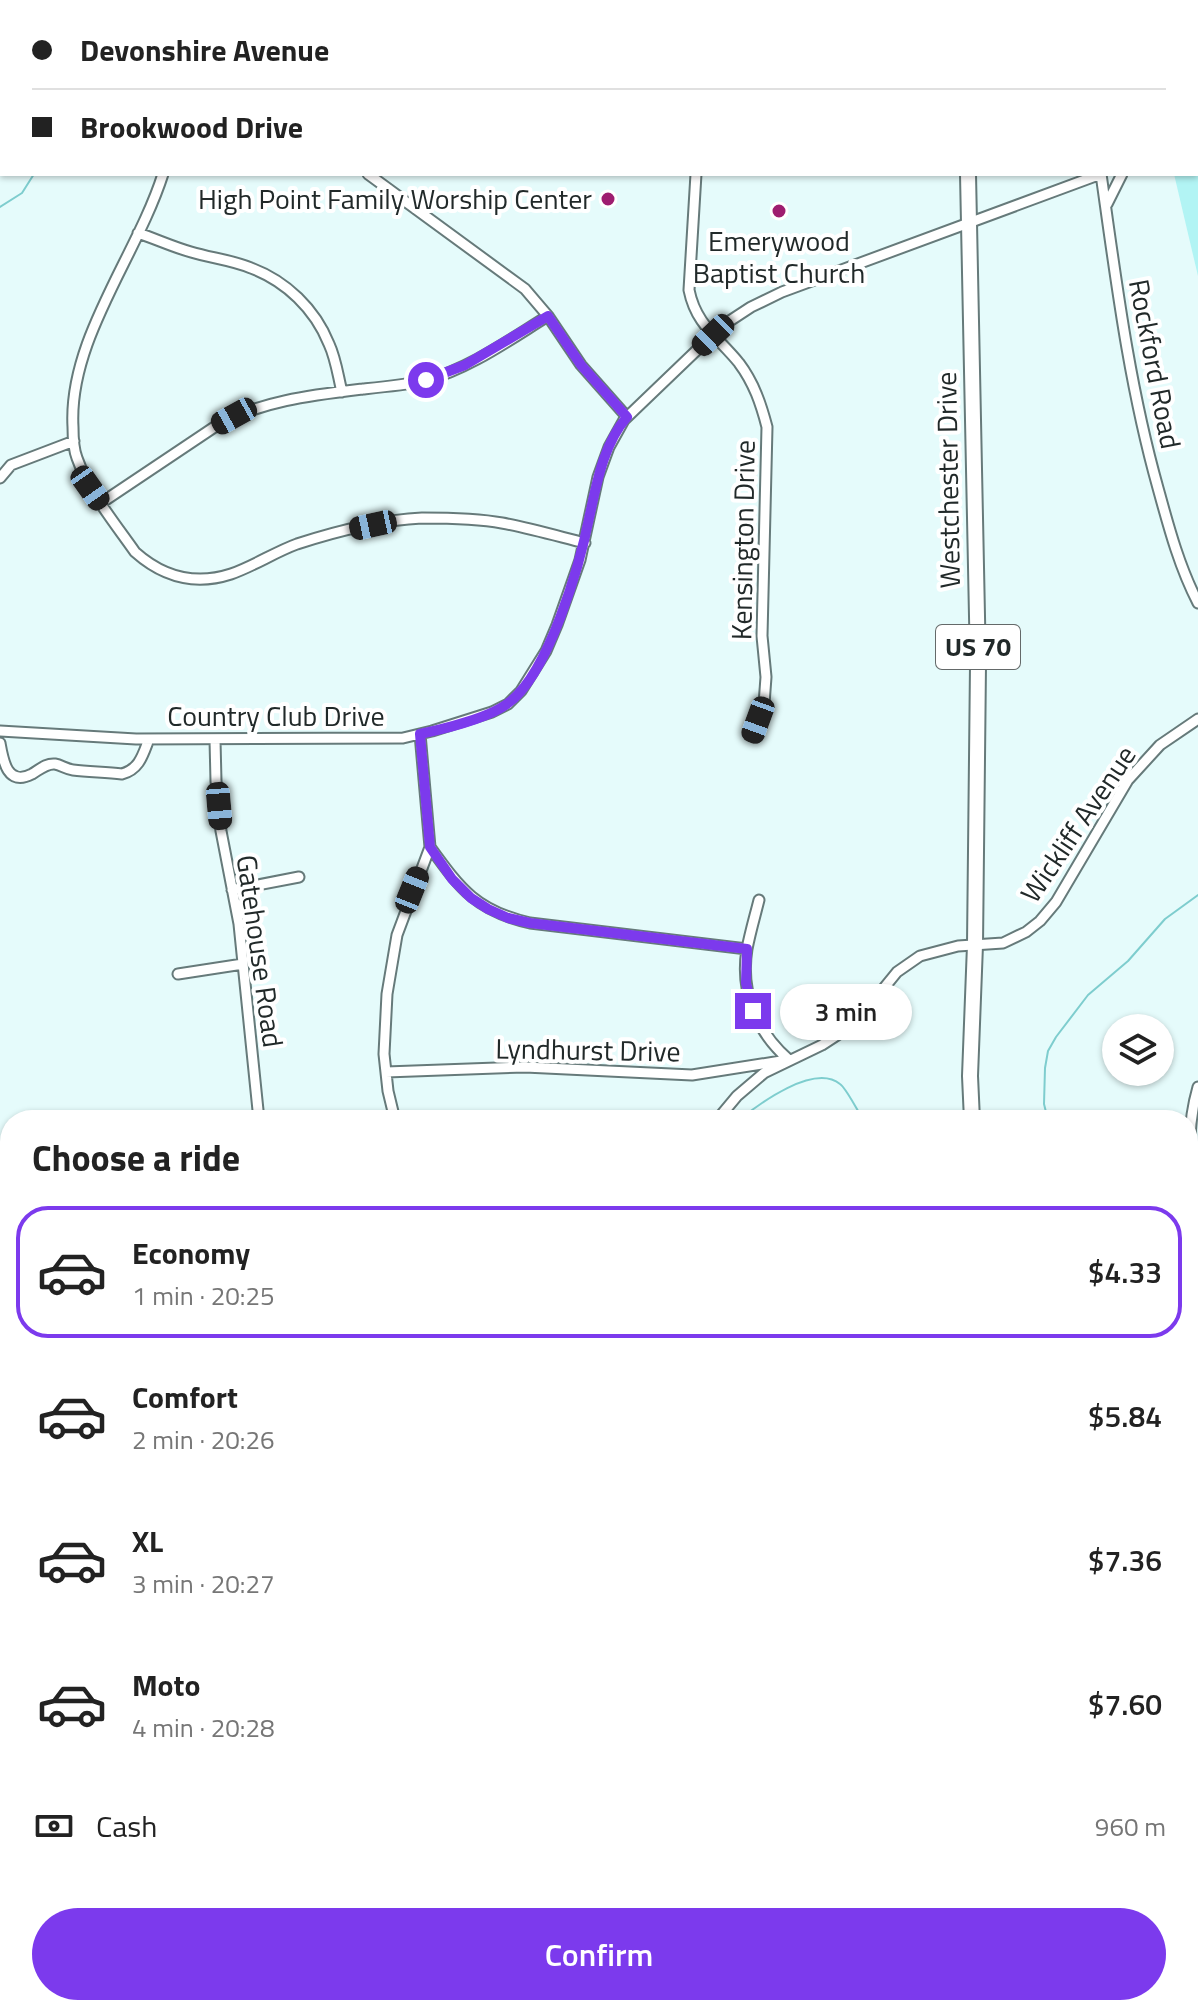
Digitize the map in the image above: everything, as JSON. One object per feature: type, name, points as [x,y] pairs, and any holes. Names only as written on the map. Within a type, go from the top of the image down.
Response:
[{"type":"main road","name":"Westchester Drive","points":[[968,176],[978,665],[972,1110]]},
{"type":"street","points":[[162,176],[82,355],[73,398],[76,455],[90,488],[143,559],[166,574],[191,579],[213,578],[231,574],[295,545],[331,534],[416,519],[499,522],[585,543]]},
{"type":"street","points":[[371,176],[525,289],[548,316],[581,365],[627,417]]},
{"type":"street","name":"Kensington Drive","points":[[696,176],[689,290],[696,314],[750,380],[767,427],[762,636],[766,677],[764,704],[752,736]]},
{"type":"street","name":"Country Club Drive","points":[[0,731],[149,739],[403,738],[492,712],[508,704],[521,691],[546,651],[557,625],[585,543],[598,477],[609,447],[627,417],[722,326],[782,292],[1096,176]]},
{"type":"street","name":"Rockford Road","points":[[1101,176],[1131,372],[1148,454],[1176,555],[1198,603]]},
{"type":"street","points":[[1106,207],[1121,176]]},
{"type":"street","points":[[138,233],[190,252],[249,267],[287,288],[308,309],[325,333],[342,392]]},
{"type":"street","points":[[101,503],[234,416],[260,407],[408,384],[443,375],[548,316]]},
{"type":"street","points":[[0,478],[11,465],[74,441]]},
{"type":"street","name":"Wickliff Avenue","points":[[725,1110],[764,1073],[822,1045],[845,1030],[897,972],[920,956],[958,946],[1006,942],[1040,921],[1056,902],[1128,780],[1160,745],[1198,719]]},
{"type":"street","points":[[393,1110],[384,1054],[387,994],[397,935],[430,847],[420,734]]},
{"type":"street","points":[[0,743],[3,764],[16,777],[22,777],[54,764],[69,769],[122,774],[131,772],[138,766],[149,739]]},
{"type":"street","name":"Gatehouse Road","points":[[215,740],[221,831],[239,924],[258,1110]]},
{"type":"street","points":[[430,847],[452,879],[471,898],[508,918],[747,949]]},
{"type":"street","points":[[232,890],[299,877]]},
{"type":"street","points":[[759,900],[747,949],[746,983],[753,1011],[767,1038],[789,1060]]},
{"type":"street","points":[[178,974],[243,964]]},
{"type":"street","name":"Lyndhurst Drive","points":[[386,1072],[525,1067],[692,1075],[789,1060]]},
{"type":"street","points":[[1192,1110],[1198,1087]]},
{"type":"shaded area","points":[[1174,176],[1198,176],[1198,276]]},
{"type":"waterway","points":[[0,207],[22,193],[33,176]]},
{"type":"waterway","points":[[1046,1110],[1045,1068],[1048,1051],[1056,1037],[1088,995],[1128,961],[1165,919],[1198,895]]},
{"type":"waterway","points":[[753,1110],[787,1088],[816,1079],[829,1079],[840,1084],[858,1110]]},
{"type":"place","name":"High Point Family Worship Center","points":[[608,199]]},
{"type":"place","name":"Emerywood Baptist Church","points":[[779,211]]},
{"type":"route","points":[[426,380],[465,365],[548,316],[581,365],[627,417],[609,447],[598,477],[580,560],[557,625],[527,683],[508,704],[492,712],[420,734],[430,847],[452,879],[471,898],[508,918],[747,949],[746,983],[753,1011]]}]
